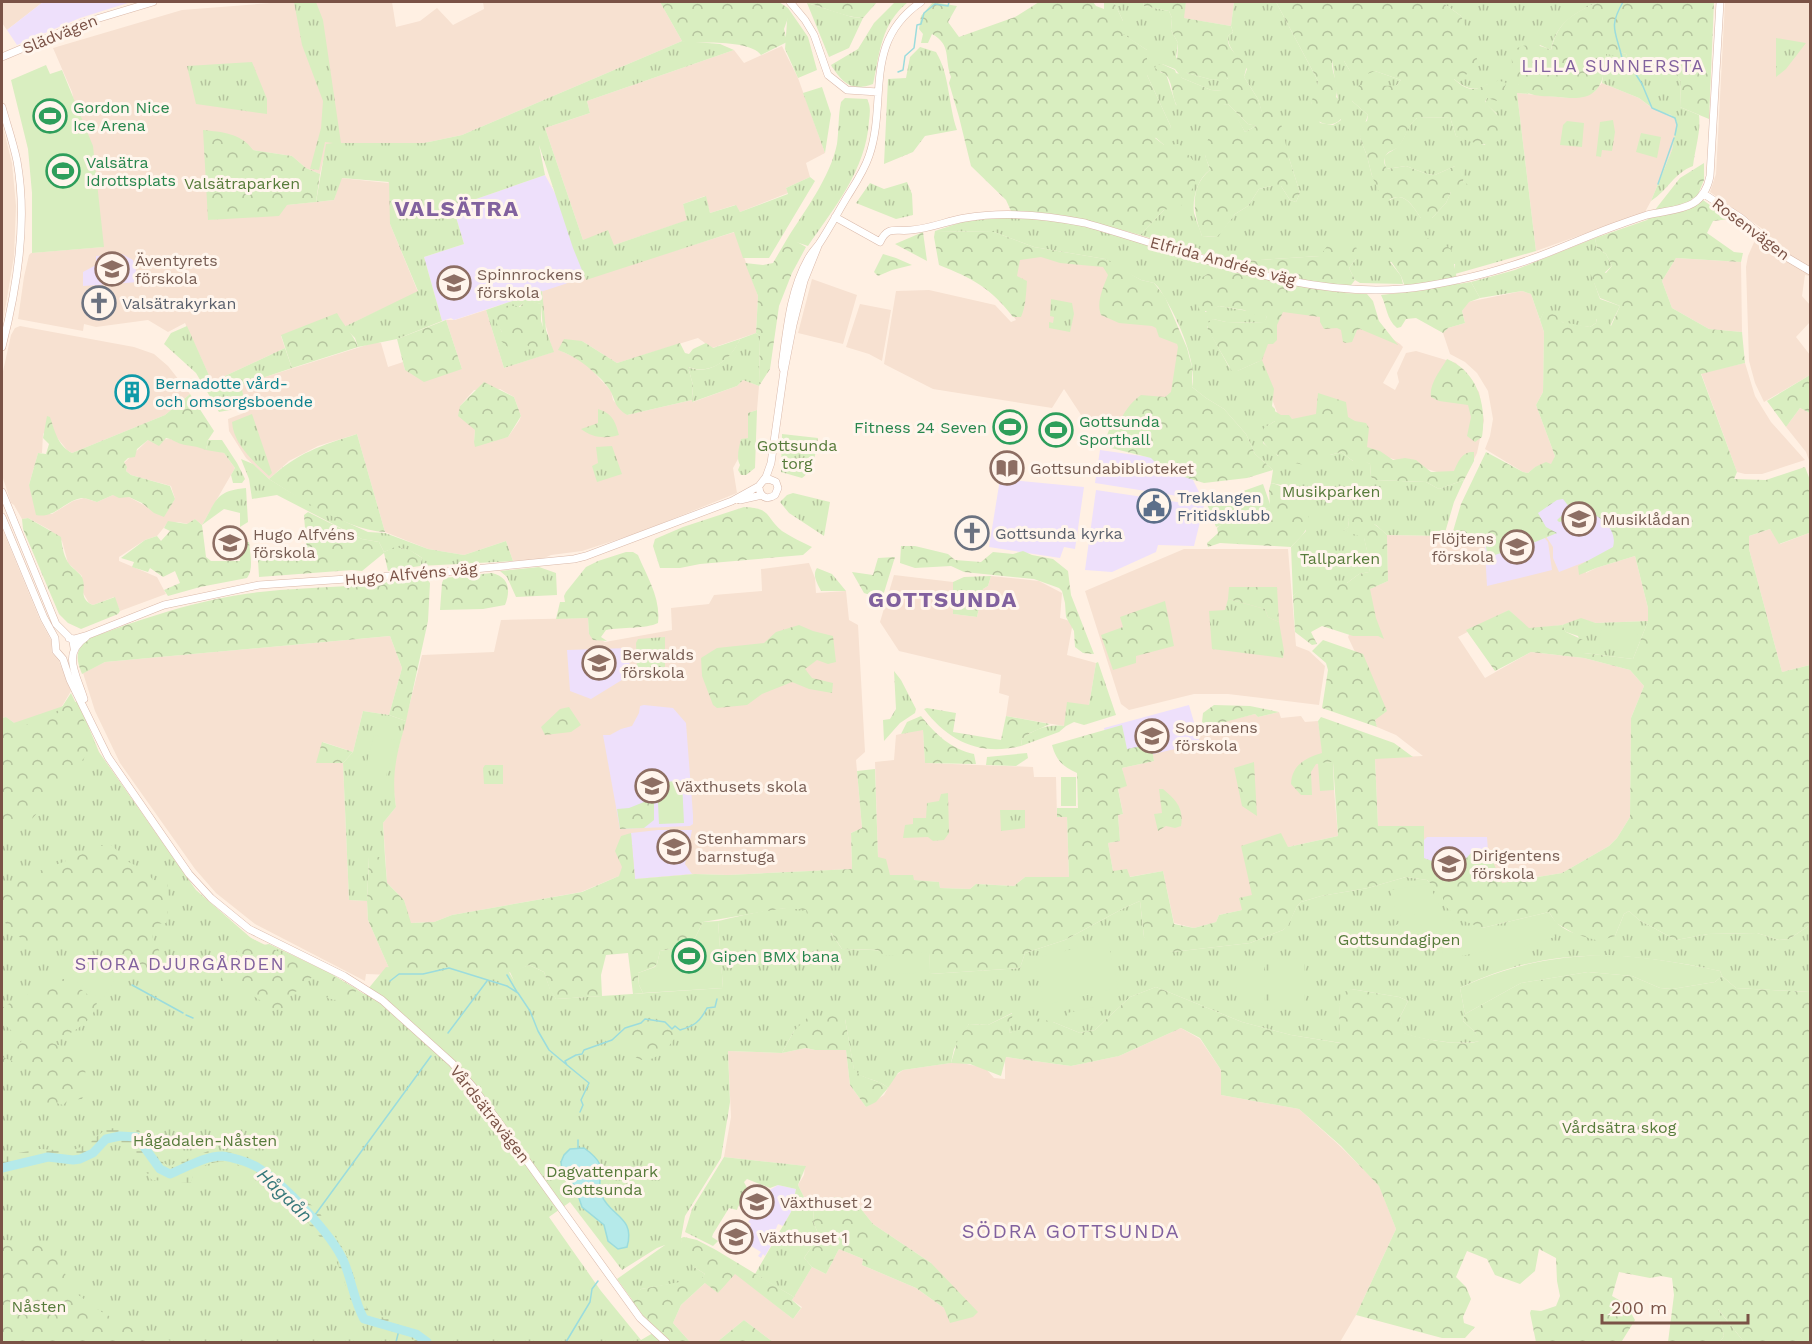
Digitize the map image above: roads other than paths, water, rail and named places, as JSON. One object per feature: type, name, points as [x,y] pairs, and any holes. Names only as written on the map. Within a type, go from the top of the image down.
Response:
[{"type":"street","name":"Slädvägen","points":[[2,57],[83,23],[153,2]]},
{"type":"street","points":[[790,2],[814,35],[828,75],[847,90],[878,92]]},
{"type":"street","points":[[765,482],[778,485],[777,493],[770,498],[762,495],[765,482],[771,463],[784,371],[801,290],[818,246],[870,156],[875,130],[881,63],[888,38],[907,13],[921,2]]},
{"type":"street","name":"Rosenvägen","points":[[1720,2],[1710,176],[1704,194],[1759,232],[1788,258],[1810,271]]},
{"type":"street","points":[[2,108],[17,163],[21,205],[19,256],[2,347]]},
{"type":"street","name":"Elfrida Andrées väg","points":[[835,217],[880,242],[893,228],[910,231],[988,215],[1037,215],[1085,223],[1262,275],[1316,285],[1385,290],[1425,286],[1511,266],[1621,224],[1682,209],[1697,201],[1704,194]]},
{"type":"street","name":"Hugo Alfvéns väg","points":[[68,637],[74,639],[88,635],[164,605],[260,585],[434,573],[586,556],[732,501],[765,482]]},
{"type":"street","points":[[2,492],[56,624],[73,641],[74,650],[66,656],[56,651],[55,638],[44,618],[2,516]]},
{"type":"street","name":"Hugo Alfvéns väg","points":[[732,501],[762,495]]},
{"type":"street","name":"Hugo Alfvéns väg","points":[[74,650],[88,635]]},
{"type":"street","points":[[55,644],[58,639],[68,637]]},
{"type":"street","name":"Vårdsätravägen","points":[[74,650],[71,658],[89,716]]},
{"type":"street","name":"Vårdsätravägen","points":[[60,655],[70,681],[108,757],[189,874],[211,898],[249,929],[344,976],[382,1000],[445,1057],[473,1087],[640,1318],[666,1342]]},
{"type":"water","points":[[584,1148],[593,1155],[601,1167],[602,1196],[628,1229],[627,1247],[618,1249],[608,1241],[604,1225],[582,1207],[575,1186],[562,1170],[561,1162],[570,1149]]},
{"type":"waterway","points":[[898,72],[903,70],[905,56],[914,48],[917,25],[921,24],[924,13],[935,4],[948,6],[949,2]]},
{"type":"waterway","points":[[1622,58],[1615,24],[1623,2]]},
{"type":"waterway","points":[[1626,59],[1642,84],[1652,108],[1675,118],[1677,125],[1675,135]]},
{"type":"waterway","points":[[1658,184],[1674,138]]},
{"type":"waterway","points":[[390,981],[399,974],[423,974],[449,968],[507,986],[518,993],[530,1011],[549,1050],[567,1065]]},
{"type":"waterway","points":[[507,975],[517,992]]},
{"type":"waterway","points":[[448,1033],[487,981]]},
{"type":"waterway","points":[[132,985],[183,1013]]},
{"type":"waterway","points":[[580,1112],[583,1105],[581,1100],[589,1083],[565,1061],[582,1054],[584,1050],[612,1040],[625,1028],[641,1023],[645,1019],[665,1022],[672,1029],[675,1026],[680,1030],[689,1027],[702,1017],[707,1008],[715,1007],[717,999]]},
{"type":"waterway","points":[[186,1015],[193,1018]]},
{"type":"waterway","points":[[312,1219],[431,1056]]},
{"type":"waterway","name":"Hågaån","points":[[2,1168],[48,1157],[80,1159],[93,1153],[106,1139],[120,1136],[137,1137],[160,1169],[170,1174],[202,1160],[222,1156],[249,1163],[280,1185],[306,1210],[329,1238],[344,1262],[364,1319],[416,1334],[427,1342]]},
{"type":"waterway","points":[[578,1140],[578,1148]]},
{"type":"waterway","points":[[566,1342],[590,1302],[592,1289],[598,1281]]},
{"type":"waterway","points":[[396,1342],[399,1330]]},
{"type":"place","name":"Gordon Nice Ice Arena","points":[[50,116]]},
{"type":"place","name":"Valsätra Idrottsplats","points":[[63,171]]},
{"type":"place","name":"Äventyrets förskola","points":[[112,269]]},
{"type":"place","name":"Spinnrockens förskola","points":[[454,283]]},
{"type":"place","name":"Valsätrakyrkan","points":[[99,303]]},
{"type":"place","name":"Bernadotte vård- och omsorgsboende","points":[[132,392]]},
{"type":"place","name":"Fitness 24 Seven","points":[[1010,427]]},
{"type":"place","name":"Gottsunda Sporthall","points":[[1056,430]]},
{"type":"place","name":"Gottsundabiblioteket","points":[[1007,468]]},
{"type":"place","name":"Treklangen Fritidsklubb","points":[[1154,506]]},
{"type":"place","name":"Musiklådan","points":[[1579,519]]},
{"type":"place","name":"Gottsunda kyrka","points":[[972,533]]},
{"type":"place","name":"Hugo Alfvéns förskola","points":[[230,543]]},
{"type":"place","name":"Flöjtens förskola","points":[[1517,547]]},
{"type":"place","name":"Berwalds förskola","points":[[599,663]]},
{"type":"place","name":"Sopranens förskola","points":[[1152,736]]},
{"type":"place","name":"Växthusets skola","points":[[652,786]]},
{"type":"place","name":"Stenhammars barnstuga","points":[[674,847]]},
{"type":"place","name":"Dirigentens förskola","points":[[1449,864]]},
{"type":"place","name":"Gipen BMX bana","points":[[689,956]]},
{"type":"place","name":"Växthuset 2","points":[[757,1202]]},
{"type":"place","name":"Växthuset 1","points":[[736,1237]]},
{"type":"district","name":"LILLA SUNNERSTA","points":[[1613,65]]},
{"type":"district","name":"VALSÄTRA","points":[[457,208]]},
{"type":"district","name":"GOTTSUNDA","points":[[943,599]]},
{"type":"district","name":"STORA DJURGÅRDEN","points":[[180,963]]},
{"type":"district","name":"SÖDRA GOTTSUNDA","points":[[1071,1231]]},
{"type":"park label","name":"Valsätraparken","points":[[242,183]]},
{"type":"park label","name":"Gottsunda torg","points":[[797,454]]},
{"type":"park label","name":"Musikparken","points":[[1331,491]]},
{"type":"park label","name":"Tallparken","points":[[1340,558]]},
{"type":"park label","name":"Gottsundagipen","points":[[1399,939]]},
{"type":"park label","name":"Vårdsätra skog","points":[[1619,1127]]},
{"type":"park label","name":"Hågadalen-Nåsten","points":[[205,1140]]},
{"type":"park label","name":"Dagvattenpark Gottsunda","points":[[602,1180]]},
{"type":"park label","name":"Nåsten","points":[[39,1306]]}]
